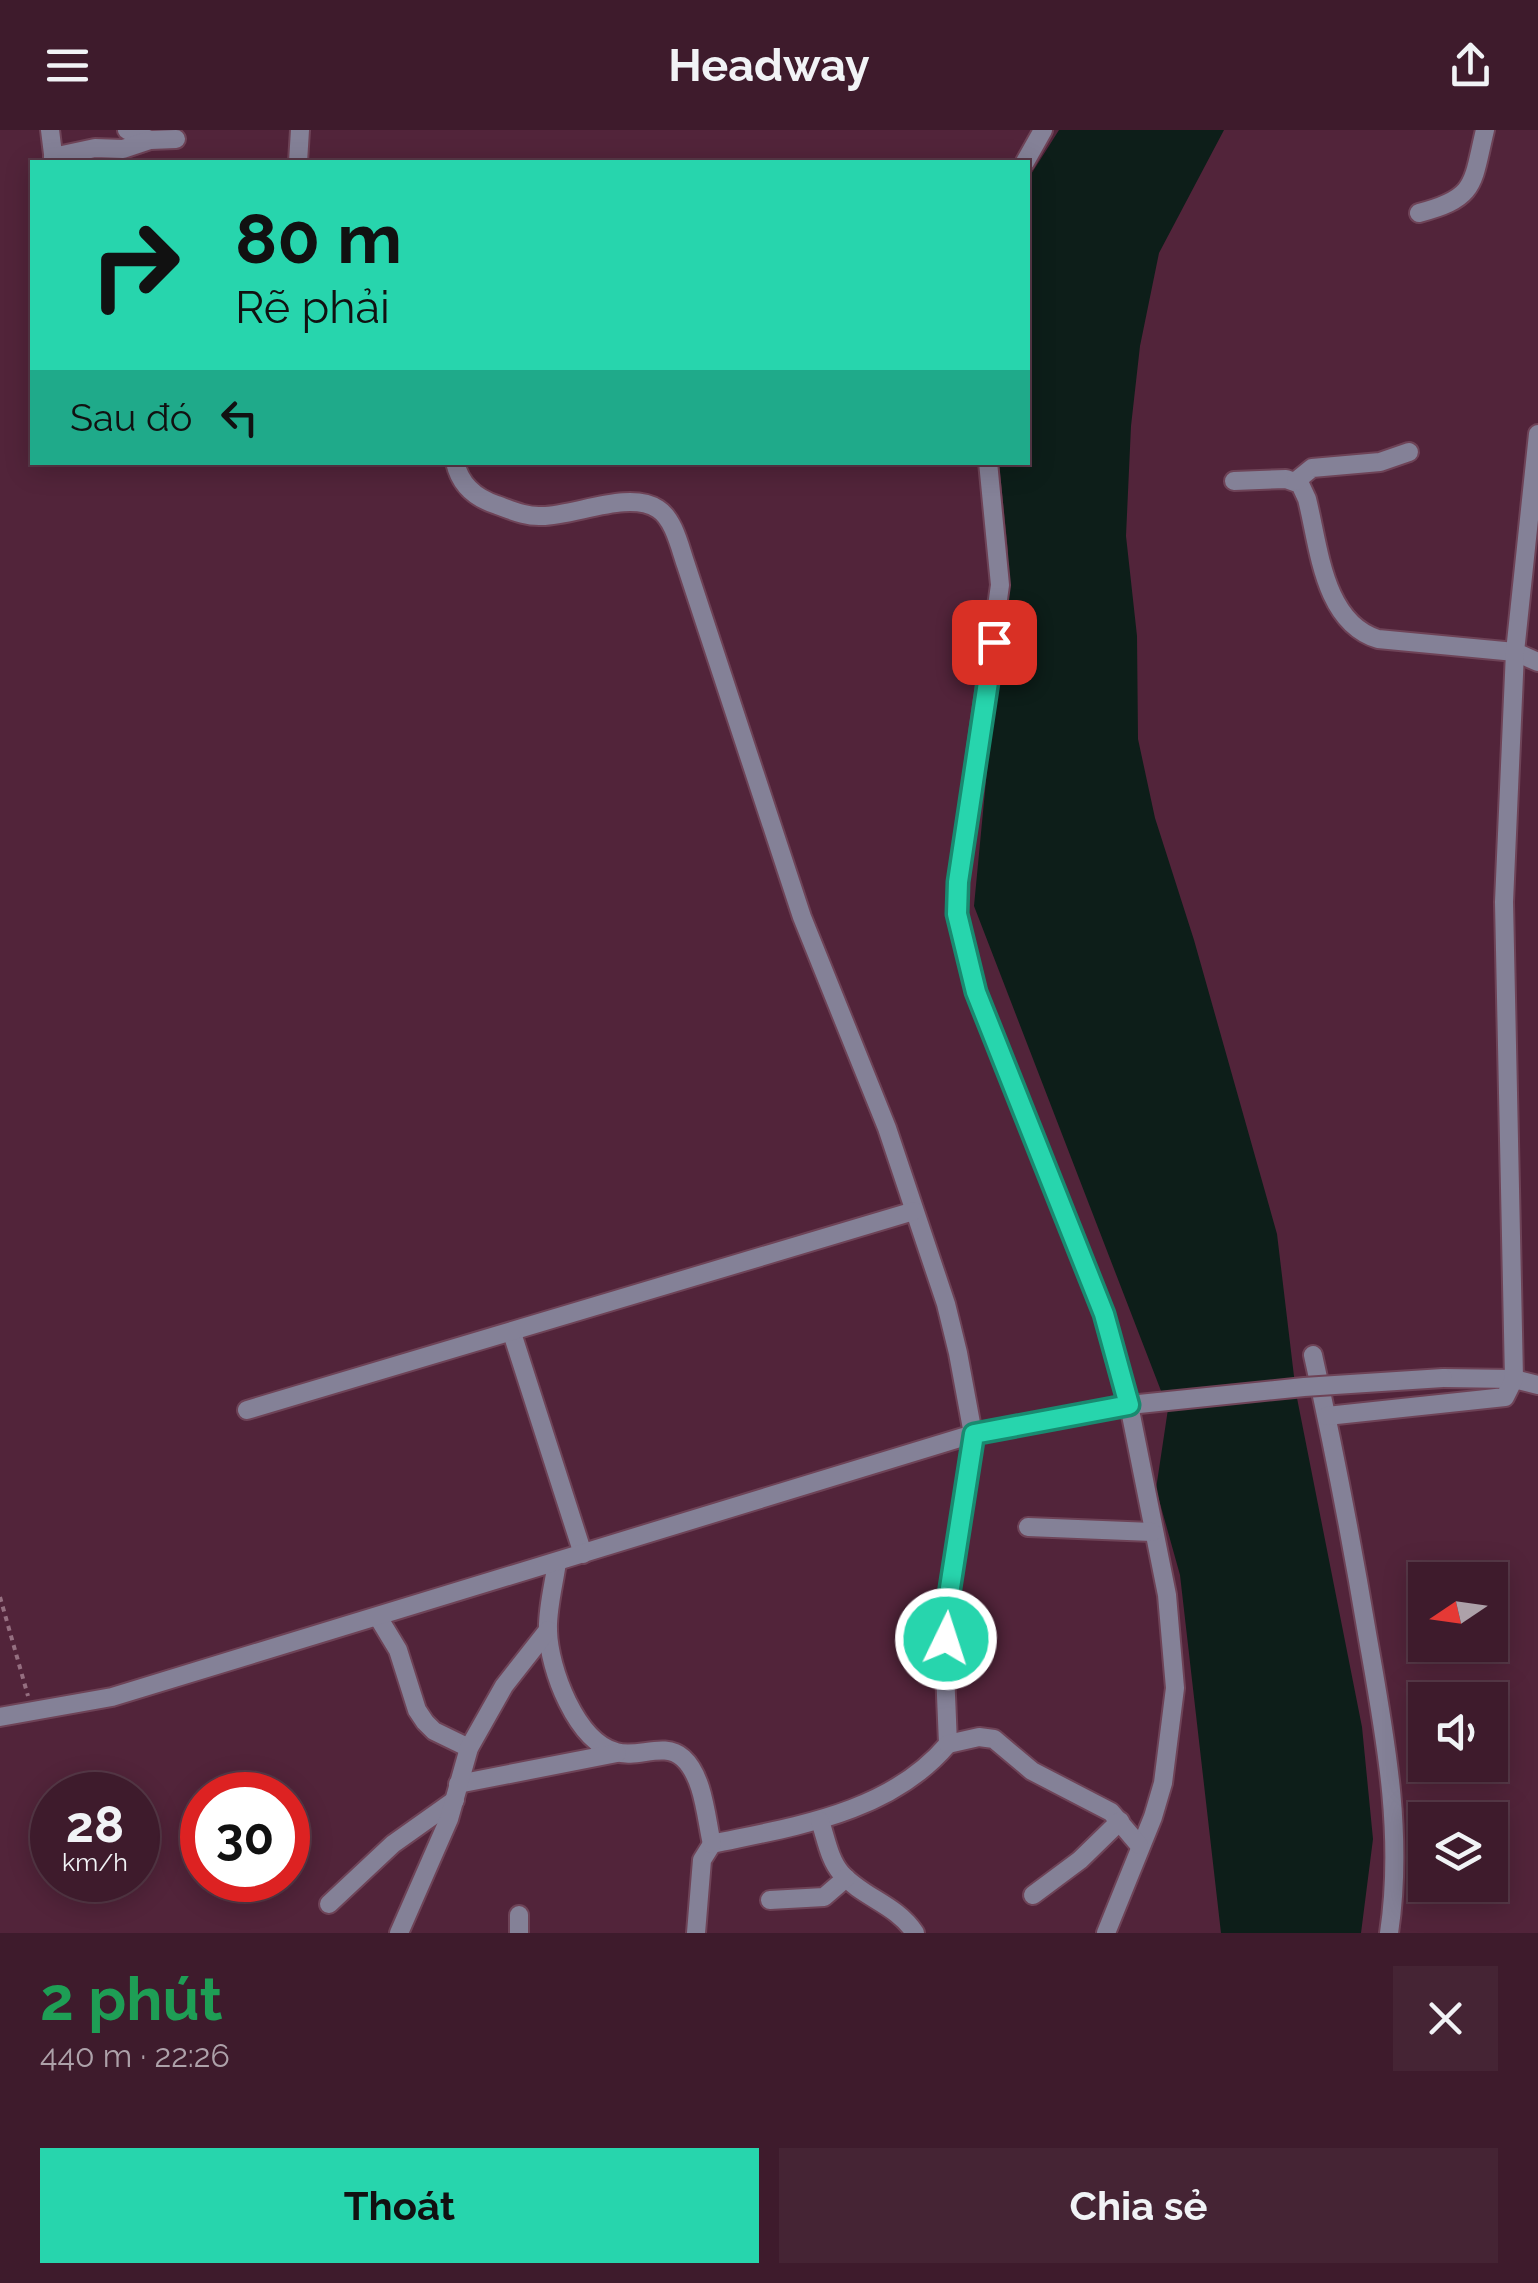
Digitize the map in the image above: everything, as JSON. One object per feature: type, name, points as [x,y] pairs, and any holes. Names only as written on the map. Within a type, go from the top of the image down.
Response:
[{"type":"street","points":[[50,130],[54,160],[95,148],[123,149],[150,140],[176,139]]},
{"type":"street","points":[[126,130],[150,140]]},
{"type":"street","points":[[298,160],[300,130]]},
{"type":"street","points":[[1026,160],[1043,130]]},
{"type":"street","points":[[1419,213],[1457,201],[1470,187],[1485,130]]},
{"type":"street","points":[[1326,1416],[1505,1397],[1514,1380],[1504,902],[1515,652],[1538,434]]},
{"type":"street","points":[[1234,481],[1296,480],[1312,468],[1380,462],[1409,452]]},
{"type":"street","points":[[457,465],[459,477],[472,493],[523,514],[544,516],[609,504],[656,506],[666,516],[686,565],[802,918],[887,1128],[946,1304],[974,1434],[950,1588],[945,1671],[948,1744]]},
{"type":"street","points":[[988,465],[1000,585],[958,882],[957,914],[976,992],[1104,1314],[1134,1404],[1152,1532],[1167,1595],[1175,1688],[1163,1783],[1106,1933]]},
{"type":"street","points":[[1296,480],[1307,499],[1332,595],[1342,614],[1362,634],[1378,639],[1515,652],[1538,662]]},
{"type":"street","points":[[247,1410],[914,1211]]},
{"type":"street","points":[[512,1333],[583,1554]]},
{"type":"street","points":[[1313,1355],[1390,1762],[1394,1832],[1389,1933]]},
{"type":"street","points":[[17,1713],[112,1698],[974,1434],[1134,1404],[1304,1388],[1443,1378],[1514,1380],[1538,1385]]},
{"type":"street","points":[[1028,1527],[1152,1532]]},
{"type":"street","points":[[556,1562],[548,1630],[560,1686],[580,1724],[594,1740],[617,1753]]},
{"type":"street","points":[[378,1617],[398,1650],[417,1710],[425,1722],[434,1731],[469,1748]]},
{"type":"street","points":[[399,1933],[456,1792],[469,1748],[504,1686],[548,1630]]},
{"type":"street","points":[[696,1933],[700,1872],[712,1844],[820,1821],[859,1806],[915,1778],[948,1744],[979,1737],[994,1739],[1032,1770],[1100,1804],[1139,1844]]},
{"type":"street","points":[[329,1904],[456,1792],[617,1753],[665,1750],[685,1759],[697,1783],[712,1844]]},
{"type":"street","points":[[820,1821],[831,1856],[846,1878],[902,1916],[915,1933]]},
{"type":"street","points":[[1033,1895],[1091,1851],[1120,1821]]},
{"type":"street","points":[[770,1900],[824,1897],[846,1878]]},
{"type":"path","points":[[0,1597],[17,1713]]},
{"type":"shaded area","points":[[1059,130],[1224,130],[1159,253],[1140,346],[1131,426],[1126,536],[1137,636],[1138,739],[1155,818],[1194,940],[1277,1234],[1296,1393],[1362,1727],[1373,1839],[1361,1933],[1221,1933],[1180,1575],[1156,1489],[1168,1409],[974,906],[1008,551],[999,465],[1030,465],[1030,176]]},
{"type":"route","points":[[946,1639],[974,1434],[1129,1405],[1104,1314],[976,992],[957,914],[958,882],[994,642]]}]
